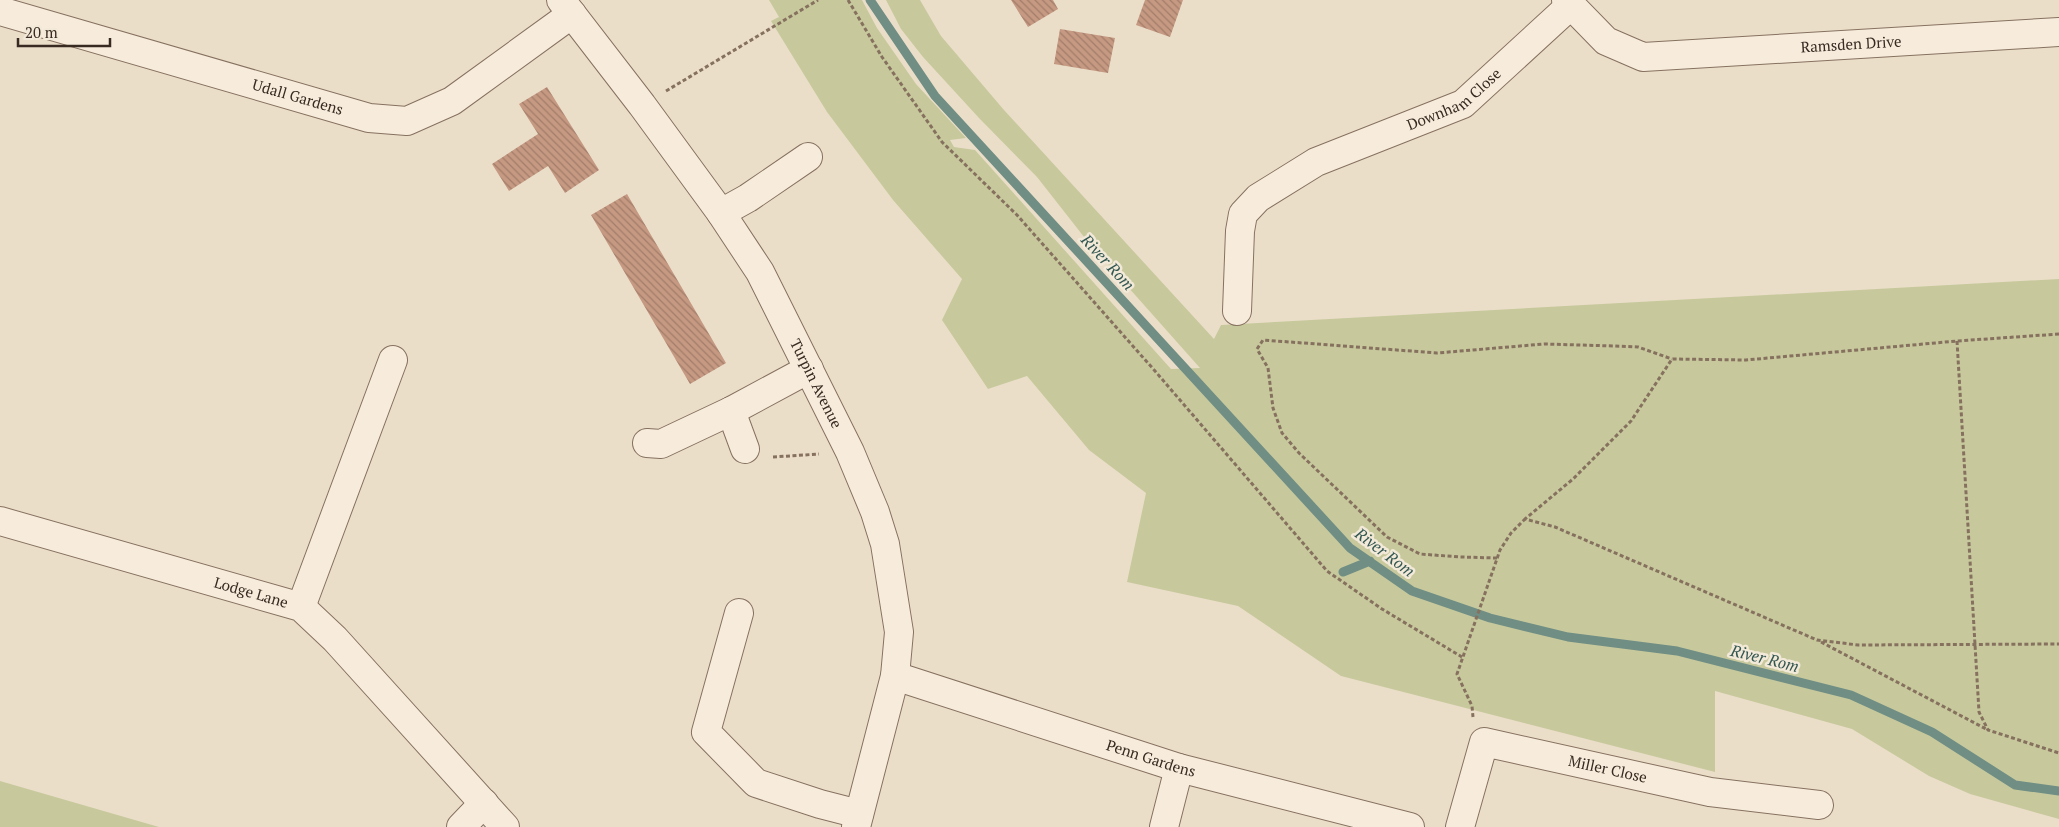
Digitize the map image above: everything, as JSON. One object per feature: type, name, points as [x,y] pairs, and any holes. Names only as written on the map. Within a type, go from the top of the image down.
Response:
[{"type":"street","name":"Ramsden Drive","points":[[1568,2],[1606,41],[1643,57],[2059,32]]},
{"type":"street","name":"Downham Close","points":[[1237,311],[1240,232],[1243,214],[1258,198],[1316,162],[1463,104],[1568,2]]},
{"type":"street","name":"Turpin Avenue","points":[[567,7],[721,213],[760,272],[850,452],[875,512],[885,544],[899,632],[895,676],[857,820]]},
{"type":"street","name":"Udall Gardens","points":[[0,11],[369,118],[407,122],[452,101],[567,7]]},
{"type":"street","points":[[721,213],[748,198],[808,157]]},
{"type":"street","points":[[301,607],[393,360]]},
{"type":"street","points":[[647,443],[661,444],[730,411],[809,369]]},
{"type":"street","points":[[730,411],[755,453]]},
{"type":"street","name":"Lodge Lane","points":[[0,521],[301,607],[335,639],[505,827]]},
{"type":"street","points":[[739,613],[706,732],[756,783],[820,804],[857,820]]},
{"type":"street","name":"Penn Gardens","points":[[895,676],[1179,768],[1410,827]]},
{"type":"street","points":[[1460,827],[1484,742]]},
{"type":"street","name":"Miller Close","points":[[1484,742],[1710,792],[1819,805]]},
{"type":"street","points":[[1164,827],[1179,768]]},
{"type":"street","points":[[461,827],[484,803]]},
{"type":"path","points":[[642,105],[818,0]]},
{"type":"path","points":[[848,0],[882,57],[942,142],[1018,214],[1327,571],[1382,609],[1462,657]]},
{"type":"path","points":[[1497,558],[1420,554],[1387,536],[1361,512],[1299,453],[1282,433],[1273,408],[1268,368],[1257,349],[1263,340],[1437,353],[1544,344],[1615,346],[1638,347],[1672,359],[1746,360],[2059,334]]},
{"type":"path","points":[[1957,341],[1979,712],[1988,730]]},
{"type":"path","points":[[1484,742],[1474,736],[1472,706],[1457,674],[1497,558],[1511,533],[1573,479],[1631,421],[1672,359]]},
{"type":"path","points":[[755,453],[850,452]]},
{"type":"path","points":[[1525,520],[1555,527],[1817,640],[1988,730],[2059,753]]},
{"type":"path","points":[[1817,640],[1858,644],[2059,644]]},
{"type":"green space","points":[[769,0],[862,0],[877,28],[916,84],[966,138],[950,140],[954,147],[975,150],[1171,369],[1200,368],[1088,242],[1037,177],[923,57],[901,29],[886,0],[920,0],[941,36],[1004,110],[1214,339],[1221,325],[2059,279],[2059,819],[1970,794],[1929,776],[1852,729],[1715,691],[1715,772],[1341,676],[1238,606],[1127,582],[1146,493],[1089,450],[1027,376],[988,389],[942,320],[962,279],[893,200],[827,112],[771,21],[779,17]]},
{"type":"green space","points":[[0,781],[159,827],[0,827]]},
{"type":"building","points":[[1011,0],[1053,0],[1058,9],[1028,27]]},
{"type":"building","points":[[1145,0],[1183,0],[1170,37],[1136,25]]},
{"type":"building","points":[[1060,29],[1115,38],[1108,73],[1054,64]]},
{"type":"building","points":[[547,87],[599,170],[565,193],[548,166],[509,191],[492,164],[538,134],[519,104]]},
{"type":"building","points":[[627,194],[726,363],[690,384],[591,215]]},
{"type":"waterway","name":"River Rom","points":[[870,0],[935,96],[1350,548],[1412,591],[1490,618],[1568,637],[1677,651],[1851,695],[1932,732],[2015,785],[2059,791]]},
{"type":"waterway","points":[[1343,572],[1370,561]]}]
